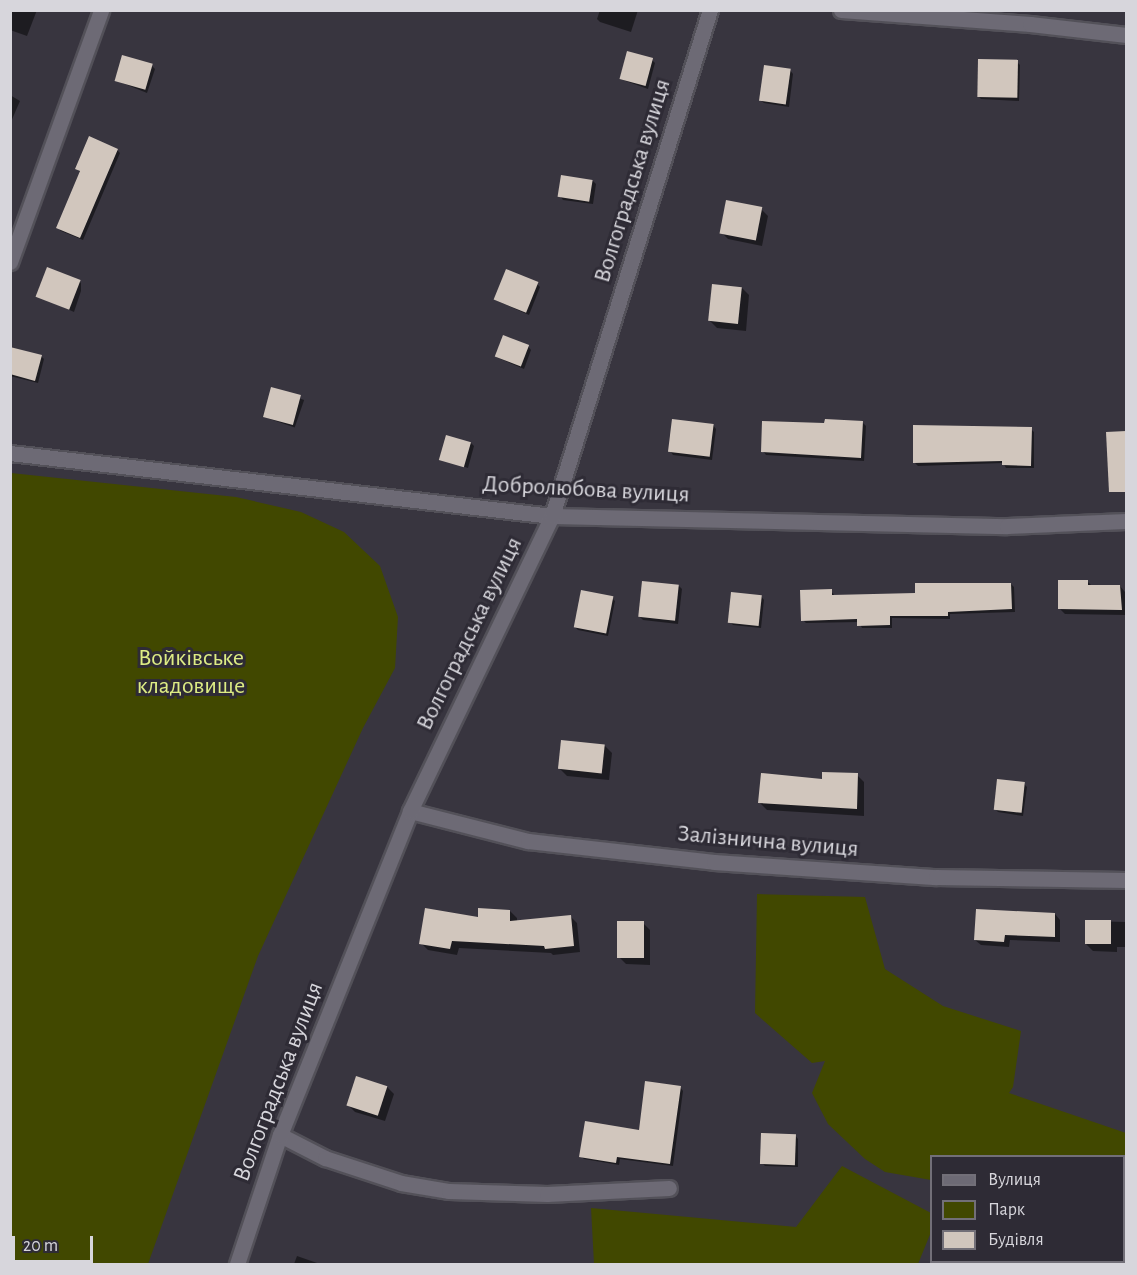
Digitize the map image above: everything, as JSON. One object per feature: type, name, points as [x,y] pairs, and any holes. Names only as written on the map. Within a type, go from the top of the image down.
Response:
[{"type":"street","points":[[10,262],[101,10]]},
{"type":"street","name":"Волгоградська вулиця","points":[[237,1264],[280,1135],[410,811],[552,516],[710,10]]},
{"type":"street","points":[[841,10],[1030,24],[1126,35]]},
{"type":"street","name":"Добролюбова вулиця","points":[[10,453],[552,516],[1007,526],[1126,521]]},
{"type":"street","name":"Залізнична вулиця","points":[[410,811],[528,841],[714,862],[936,878],[1126,880]]},
{"type":"street","points":[[280,1135],[325,1158],[400,1184],[450,1191],[547,1194],[669,1188]]},
{"type":"green space","name":"Войківське кладовище","points":[[11,473],[236,497],[301,512],[344,532],[380,566],[398,617],[395,668],[363,728],[258,956],[148,1264],[11,1264]]},
{"type":"green space","points":[[757,894],[865,897],[885,969],[943,1006],[1021,1031],[1013,1087],[1009,1093],[1126,1133],[1126,1222],[1125,1155],[930,1155],[930,1180],[885,1172],[865,1159],[828,1124],[812,1093],[825,1061],[812,1063],[755,1013]]},
{"type":"green space","points":[[842,1166],[930,1212],[930,1234],[918,1264],[594,1264],[591,1208],[796,1227]]},
{"type":"building","points":[[627,51],[653,58],[646,86],[619,79]]},
{"type":"building","points":[[122,55],[153,64],[145,90],[115,81]]},
{"type":"building","points":[[978,59],[1018,60],[1017,98],[977,97]]},
{"type":"building","points":[[764,65],[791,69],[786,104],[759,101]]},
{"type":"building","points":[[89,136],[118,149],[80,238],[56,228],[80,171],[75,169]]},
{"type":"building","points":[[561,175],[593,180],[589,202],[558,197]]},
{"type":"building","points":[[726,200],[762,207],[756,240],[720,233]]},
{"type":"building","points":[[47,267],[81,280],[69,310],[36,297]]},
{"type":"building","points":[[506,269],[538,282],[526,313],[494,300]]},
{"type":"building","points":[[712,284],[742,287],[738,324],[708,321]]},
{"type":"building","points":[[503,335],[529,345],[521,367],[495,356]]},
{"type":"building","points":[[10,347],[42,355],[35,381],[10,374]]},
{"type":"building","points":[[271,387],[301,395],[293,425],[263,417]]},
{"type":"building","points":[[672,419],[714,424],[710,457],[668,452]]},
{"type":"building","points":[[825,419],[863,421],[861,458],[761,452],[762,421],[824,423]]},
{"type":"building","points":[[913,425],[1032,427],[1031,466],[1002,465],[1002,461],[913,463]]},
{"type":"building","points":[[1126,431],[1126,492],[1109,492],[1106,432]]},
{"type":"building","points":[[446,435],[471,442],[464,467],[439,460]]},
{"type":"building","points":[[1058,580],[1088,580],[1088,585],[1120,585],[1122,610],[1058,609]]},
{"type":"building","points":[[642,581],[679,585],[675,621],[638,617]]},
{"type":"building","points":[[915,583],[1011,583],[1012,609],[948,612],[948,616],[890,616],[890,625],[857,626],[857,619],[801,621],[800,590],[832,589],[832,595],[915,593]]},
{"type":"building","points":[[581,590],[613,596],[606,634],[574,627]]},
{"type":"building","points":[[731,592],[762,595],[759,626],[728,623]]},
{"type":"building","points":[[561,740],[605,745],[602,773],[558,769]]},
{"type":"building","points":[[822,772],[858,773],[857,809],[758,803],[761,773],[822,779]]},
{"type":"building","points":[[997,779],[1025,782],[1022,813],[994,810]]},
{"type":"building","points":[[425,908],[478,917],[478,908],[510,910],[510,921],[571,915],[574,946],[545,949],[544,946],[452,941],[450,949],[419,944]]},
{"type":"building","points":[[976,909],[1055,913],[1055,937],[1005,935],[1004,942],[974,940]]},
{"type":"building","points":[[1085,920],[1111,920],[1111,944],[1085,944]]},
{"type":"building","points":[[617,921],[644,921],[644,958],[617,958]]},
{"type":"building","points":[[356,1076],[387,1086],[378,1116],[346,1105]]},
{"type":"building","points":[[645,1081],[681,1086],[670,1164],[617,1157],[616,1163],[579,1157],[585,1121],[639,1130]]},
{"type":"building","points":[[761,1133],[796,1134],[795,1165],[760,1164]]}]
